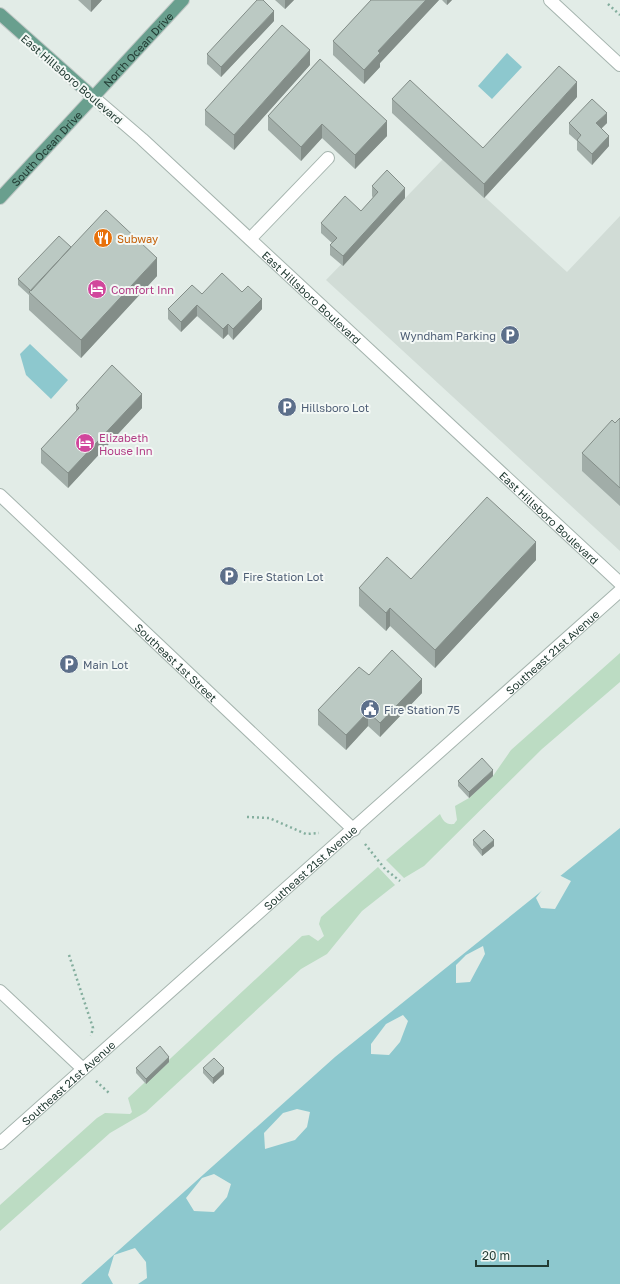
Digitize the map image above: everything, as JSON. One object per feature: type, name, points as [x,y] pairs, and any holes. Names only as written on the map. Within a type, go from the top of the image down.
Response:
[{"type":"main road","name":"North Ocean Drive","points":[[92,96],[183,0]]},
{"type":"main road","name":"East Hillsboro Boulevard","points":[[0,14],[92,96]]},
{"type":"main road","name":"South Ocean Drive","points":[[0,198],[92,96]]},
{"type":"street","points":[[550,0],[620,65]]},
{"type":"street","name":"East Hillsboro Boulevard","points":[[92,96],[250,239],[620,583]]},
{"type":"street","points":[[250,239],[328,158]]},
{"type":"street","name":"Southeast 1st Street","points":[[0,495],[354,830]]},
{"type":"street","name":"Southeast 21st Avenue","points":[[0,1143],[354,830],[620,591]]},
{"type":"street","points":[[0,991],[84,1069]]},
{"type":"path","points":[[608,4],[620,15]]},
{"type":"path","points":[[247,817],[269,818],[306,834],[322,833]]},
{"type":"path","points":[[376,857],[385,869],[400,881]]},
{"type":"path","points":[[69,955],[93,1028],[84,1069]]},
{"type":"shaded area","name":"Wyndham Parking","points":[[443,159],[567,272],[620,216],[620,551],[326,280]]},
{"type":"green space","points":[[620,653],[620,682],[542,749],[424,866],[404,878],[386,860],[440,814],[445,822],[454,824],[457,820],[455,806],[469,798],[493,776],[511,750]]},
{"type":"green space","points":[[378,867],[395,885],[362,911],[327,954],[301,969],[146,1112],[110,1133],[0,1231],[0,1205],[97,1118],[105,1113],[130,1114],[132,1112],[128,1098],[302,936],[309,935],[318,941],[324,936],[319,924],[321,917]]},
{"type":"water","points":[[507,53],[522,67],[492,99],[478,86]]},
{"type":"water","points":[[30,344],[68,380],[51,399],[26,375],[20,354]]},
{"type":"water","points":[[620,828],[620,1284],[81,1284],[335,1057]]},
{"type":"pier","points":[[559,875],[571,881],[555,909],[541,908],[536,898],[546,885]]},
{"type":"pier","points":[[483,946],[485,954],[470,982],[456,983],[456,965],[466,955]]},
{"type":"pier","points":[[403,1015],[408,1021],[400,1042],[389,1055],[371,1054],[371,1044],[386,1024]]},
{"type":"pier","points":[[297,1109],[310,1112],[307,1127],[295,1140],[265,1149],[264,1133],[283,1113]]},
{"type":"pier","points":[[214,1174],[231,1184],[227,1197],[214,1212],[194,1211],[186,1198],[202,1178]]},
{"type":"pier","points":[[135,1248],[146,1262],[147,1278],[138,1284],[113,1284],[108,1275],[114,1255]]},
{"type":"building","points":[[257,0],[263,0],[274,11],[221,67],[207,54]]},
{"type":"building","points":[[371,0],[426,0],[378,51],[380,53],[364,70],[333,41]]},
{"type":"building","points":[[282,25],[310,50],[234,135],[205,110]]},
{"type":"building","points":[[320,59],[387,121],[355,155],[322,124],[301,147],[268,116]]},
{"type":"building","points":[[559,66],[577,82],[484,184],[392,99],[410,80],[483,148]]},
{"type":"building","points":[[592,99],[607,113],[596,123],[609,136],[592,154],[577,140],[581,135],[569,123]]},
{"type":"building","points":[[387,170],[405,188],[343,256],[330,245],[337,238],[321,223],[345,196],[361,211],[378,192],[372,186]]},
{"type":"building","name":"Comfort Inn","points":[[106,210],[157,258],[81,340],[29,292]]},
{"type":"building","points":[[59,236],[71,247],[31,291],[18,279]]},
{"type":"building","points":[[222,273],[242,292],[248,286],[262,299],[233,329],[228,324],[223,329],[197,305],[181,322],[168,309],[192,285],[202,294]]},
{"type":"building","name":"Elizabeth House Inn","points":[[112,365],[142,394],[68,473],[41,449],[79,408],[76,405]]},
{"type":"building","points":[[620,418],[620,488],[582,453],[612,420],[615,423]]},
{"type":"building","points":[[487,497],[536,542],[435,650],[390,608],[386,613],[359,588],[387,557],[411,579]]},
{"type":"building","name":"Fire Station 75","points":[[392,650],[422,679],[380,723],[368,712],[346,735],[318,710],[359,667],[369,675]]},
{"type":"building","points":[[482,758],[493,770],[469,792],[458,781]]},
{"type":"building","points":[[484,830],[494,840],[482,850],[473,840]]},
{"type":"building","points":[[160,1046],[169,1057],[146,1079],[136,1068]]},
{"type":"building","points":[[214,1058],[224,1068],[213,1078],[203,1068]]},
{"type":"place","name":"Subway","points":[[103,238]]},
{"type":"place","name":"Comfort Inn","points":[[97,289]]},
{"type":"place","name":"Wyndham Parking","points":[[510,335]]},
{"type":"place","name":"Hillsboro Lot","points":[[287,407]]},
{"type":"place","name":"Elizabeth House Inn","points":[[85,443]]},
{"type":"place","name":"Fire Station Lot","points":[[229,576]]},
{"type":"place","name":"Main Lot","points":[[69,664]]},
{"type":"place","name":"Fire Station 75","points":[[370,709]]}]
